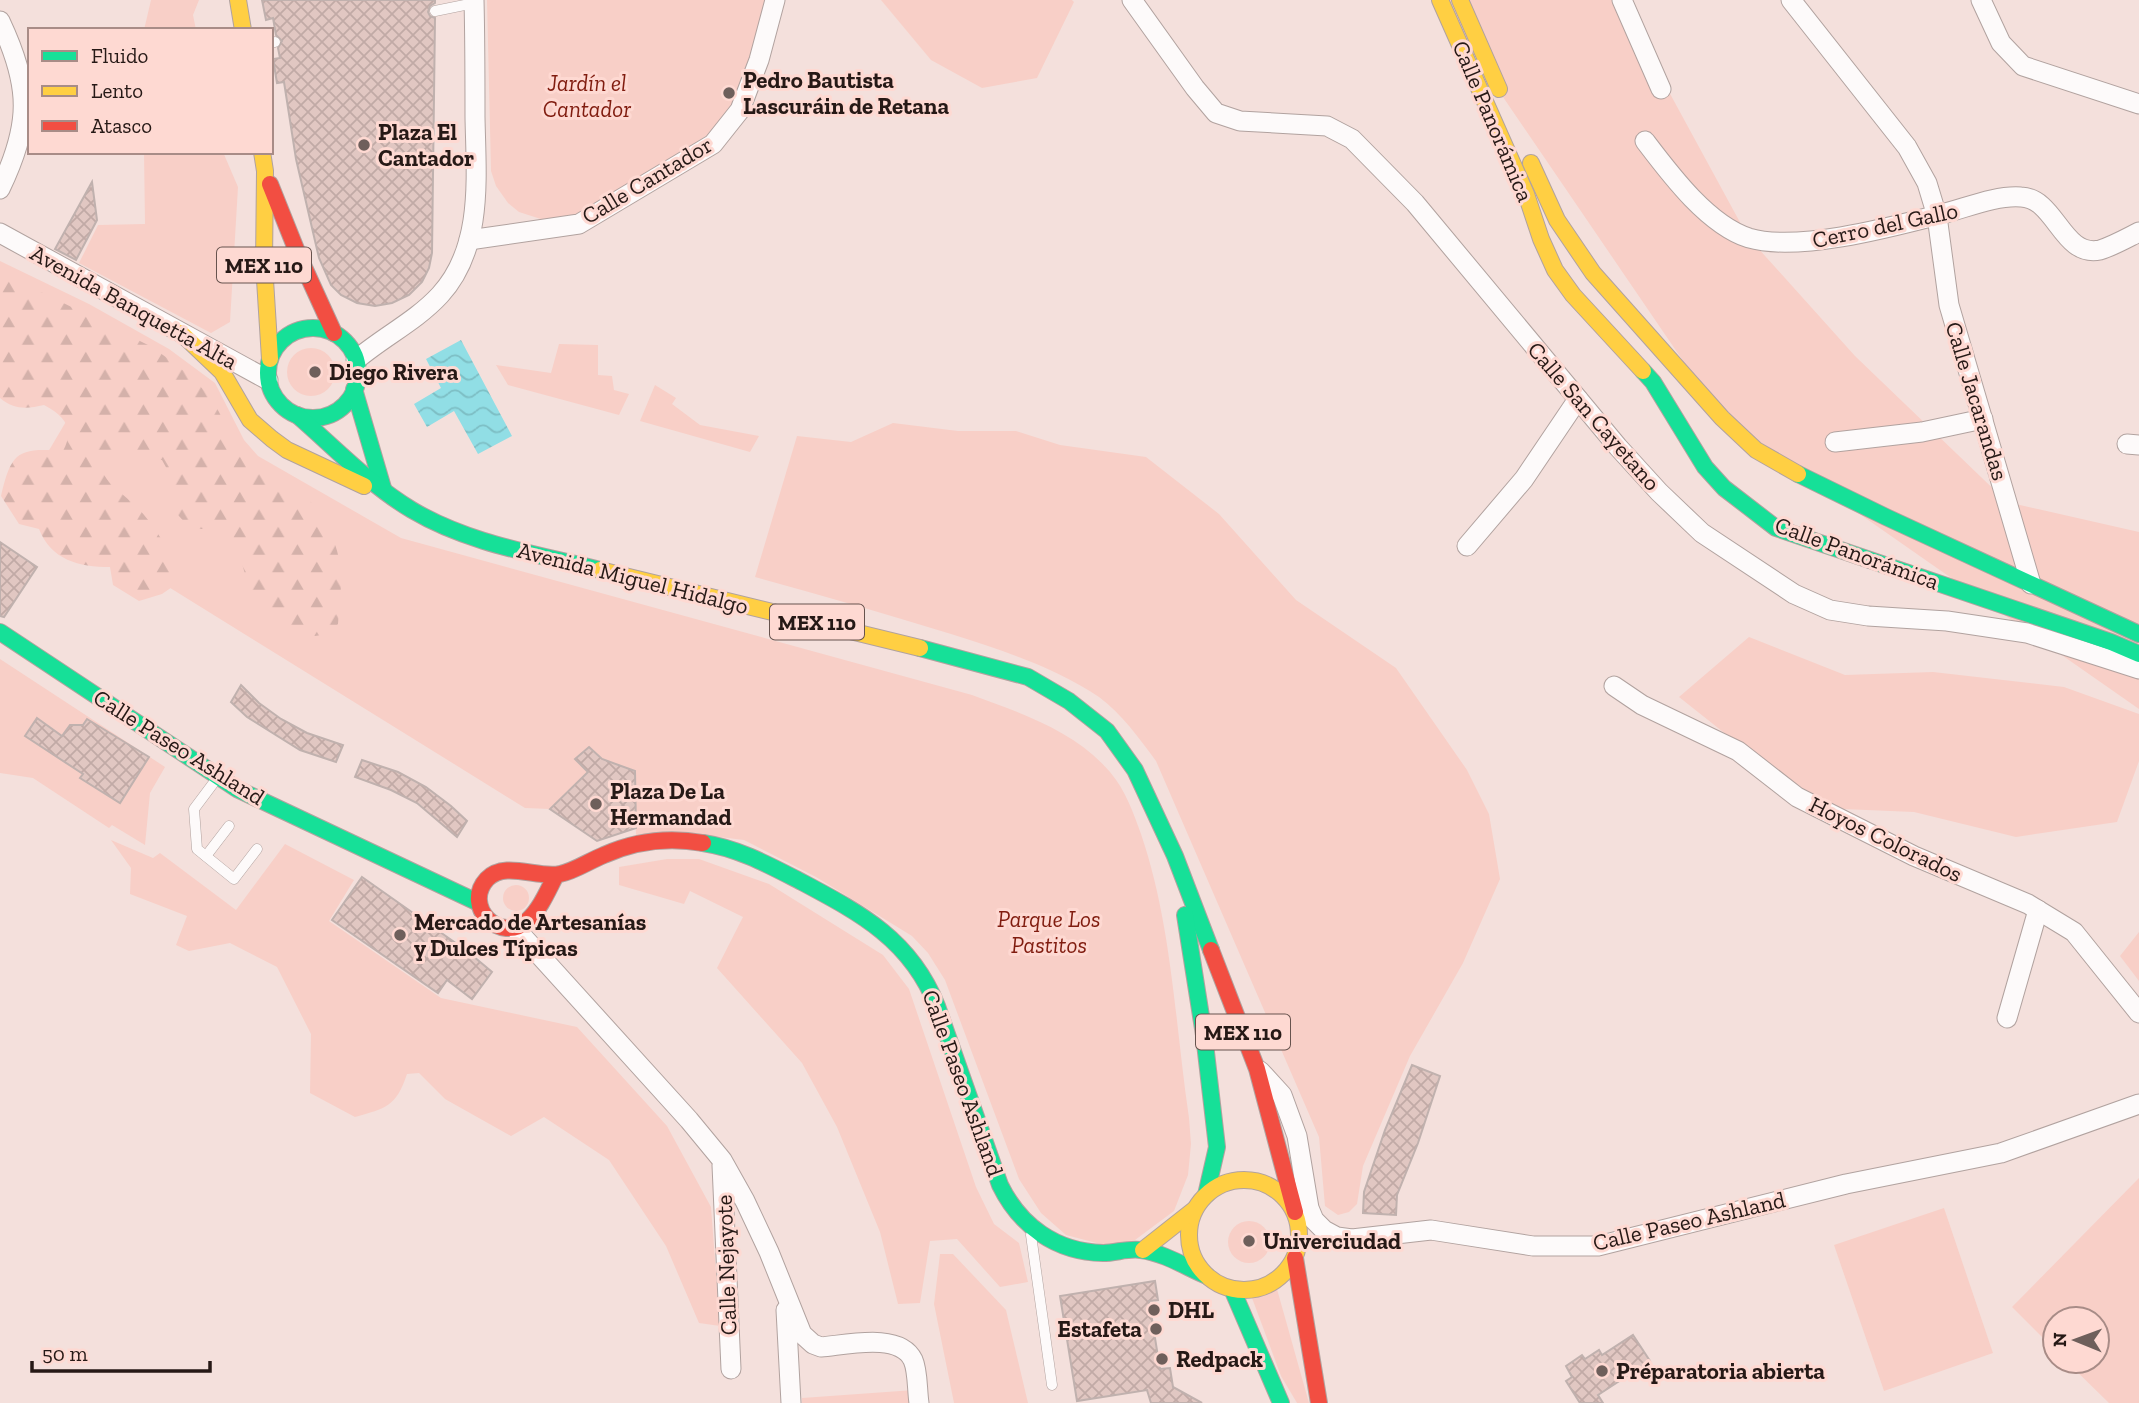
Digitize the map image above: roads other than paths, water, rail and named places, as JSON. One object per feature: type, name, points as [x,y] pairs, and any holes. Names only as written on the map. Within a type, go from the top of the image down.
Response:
[{"type":"street","points":[[238,0],[243,28]]},
{"type":"street","name":"Calle Cantador","points":[[469,240],[579,224],[713,144],[740,110],[759,60],[775,0]]},
{"type":"street","name":"Calle San Cayetano","points":[[1132,0],[1216,113],[1240,121],[1327,126],[1352,139],[1415,203],[1658,492],[1702,533],[1794,594],[1830,610],[1947,621],[2027,634],[2139,668]]},
{"type":"street","name":"Calle Panorámica","points":[[1440,0],[1526,194],[1555,270],[1573,295],[1653,382],[1705,467],[1724,488],[1776,528],[1906,570],[2139,654]]},
{"type":"street","name":"Calle Panorámica","points":[[1460,0],[1504,102]]},
{"type":"street","points":[[1622,0],[1661,89]]},
{"type":"street","name":"Calle Jacarandas","points":[[1791,0],[1908,147],[1927,183],[1937,216],[1949,305],[2031,584]]},
{"type":"street","points":[[1981,0],[2001,43],[2023,66],[2139,104]]},
{"type":"street","points":[[297,415],[318,418],[341,408],[354,390],[358,373],[356,360],[422,312],[442,294],[456,272],[469,240],[476,201],[474,1]]},
{"type":"street","points":[[0,21],[16,55],[24,95],[22,128],[14,159],[0,189]]},
{"type":"street","name":"Cerro del Gallo","points":[[1645,141],[1677,183],[1726,226],[1748,237],[1776,242],[1804,242],[1937,216],[2007,197],[2024,196],[2038,201],[2074,243],[2085,250],[2100,250],[2139,232]]},
{"type":"street","name":"Calle Panorámica","points":[[1527,152],[1557,220],[1593,273],[1738,435],[1777,463],[1886,517],[2139,634]]},
{"type":"street","name":"MEX 110","points":[[262,154],[265,171],[264,264],[270,359],[268,380],[276,399],[297,415]]},
{"type":"street","name":"MEX 110","points":[[265,171],[298,254],[334,333],[350,347],[356,360]]},
{"type":"street","name":"Avenida Banquetta Alta","points":[[0,233],[268,380]]},
{"type":"street","points":[[270,359],[280,341],[301,329],[324,329],[334,333]]},
{"type":"street","points":[[181,333],[222,372],[250,420],[272,439],[287,450],[405,505]]},
{"type":"street","points":[[354,390],[383,488]]},
{"type":"street","points":[[1467,546],[1524,479],[1578,399]]},
{"type":"street","name":"Avenida Miguel Hidalgo","points":[[297,415],[405,505],[431,520],[492,543],[990,664],[1028,677],[1069,701],[1107,731],[1135,770],[1175,856]]},
{"type":"street","points":[[1835,442],[1922,432],[1983,419]]},
{"type":"street","name":"Calle Paseo Ashland","points":[[0,632],[237,789],[479,903],[484,883],[490,876],[510,870],[556,875],[623,847],[659,840],[695,840],[728,847],[758,859],[847,904],[878,924],[904,950],[924,978],[940,1016],[997,1180],[1017,1214],[1047,1238],[1072,1248],[1104,1253],[1143,1250],[1207,1276]]},
{"type":"street","name":"Hoyos Colorados","points":[[1614,686],[1642,705],[1738,751],[1797,797],[1914,856],[2038,910],[2074,932],[2139,1013]]},
{"type":"street","name":"MEX 110","points":[[1175,856],[1258,1069],[1300,1238],[1295,1258],[1319,1403]]},
{"type":"street","name":"MEX 110","points":[[1175,856],[1204,1035],[1217,1147],[1206,1195]]},
{"type":"street","points":[[479,903],[488,920],[505,929],[515,928],[530,919],[556,875]]},
{"type":"street","points":[[2007,1018],[2038,910]]},
{"type":"street","points":[[515,928],[689,1119],[722,1160],[769,1252],[802,1334],[821,1347],[886,1342],[905,1349],[914,1361],[919,1403]]},
{"type":"street","name":"Calle Paseo Ashland","points":[[1258,1069],[1282,1095],[1297,1136],[1309,1208],[1314,1220],[1337,1237],[1352,1239],[1431,1230],[1533,1245],[1598,1246],[1846,1184],[2001,1153],[2139,1104]]},
{"type":"street","name":"Calle Nejayote","points":[[722,1160],[731,1369]]},
{"type":"street","name":"MEX 110","points":[[1207,1276],[1195,1261],[1189,1226],[1195,1209],[1206,1195],[1220,1185],[1237,1179],[1255,1180],[1272,1186],[1285,1197],[1295,1212]]},
{"type":"street","points":[[1143,1250],[1195,1209]]},
{"type":"street","points":[[1207,1276],[1232,1289],[1262,1288],[1276,1281],[1295,1258]]},
{"type":"street","points":[[1232,1289],[1280,1403]]},
{"type":"street","points":[[786,1298],[791,1403]]},
{"type":"lane","points":[[435,11],[474,1]]},
{"type":"lane","points":[[218,776],[194,809],[197,849],[234,879],[257,849]]},
{"type":"lane","points":[[206,856],[229,826]]},
{"type":"lane","points":[[1030,1227],[1052,1385]]},
{"type":"water","points":[[461,340],[512,436],[478,454],[454,411],[427,427],[414,404],[441,388],[426,359]]},
{"type":"place","name":"Pedro Bautista Lascuráin de Retana","points":[[729,93]]},
{"type":"place","name":"Plaza El Cantador","points":[[364,145]]},
{"type":"place","name":"Diego Rivera","points":[[315,372]]},
{"type":"place","name":"Plaza De La Hermandad","points":[[596,804]]},
{"type":"place","name":"Mercado de Artesanías y Dulces Típicas","points":[[400,935]]},
{"type":"place","name":"Univerciudad","points":[[1249,1241]]},
{"type":"place","name":"DHL","points":[[1154,1310]]},
{"type":"place","name":"Estafeta","points":[[1156,1329]]},
{"type":"place","name":"Redpack","points":[[1162,1359]]},
{"type":"place","name":"Préparatoria abierta","points":[[1602,1371]]},
{"type":"park label","name":"Jardín el Cantador","points":[[587,96]]},
{"type":"park label","name":"Parque Los Pastitos","points":[[1049,932]]}]
